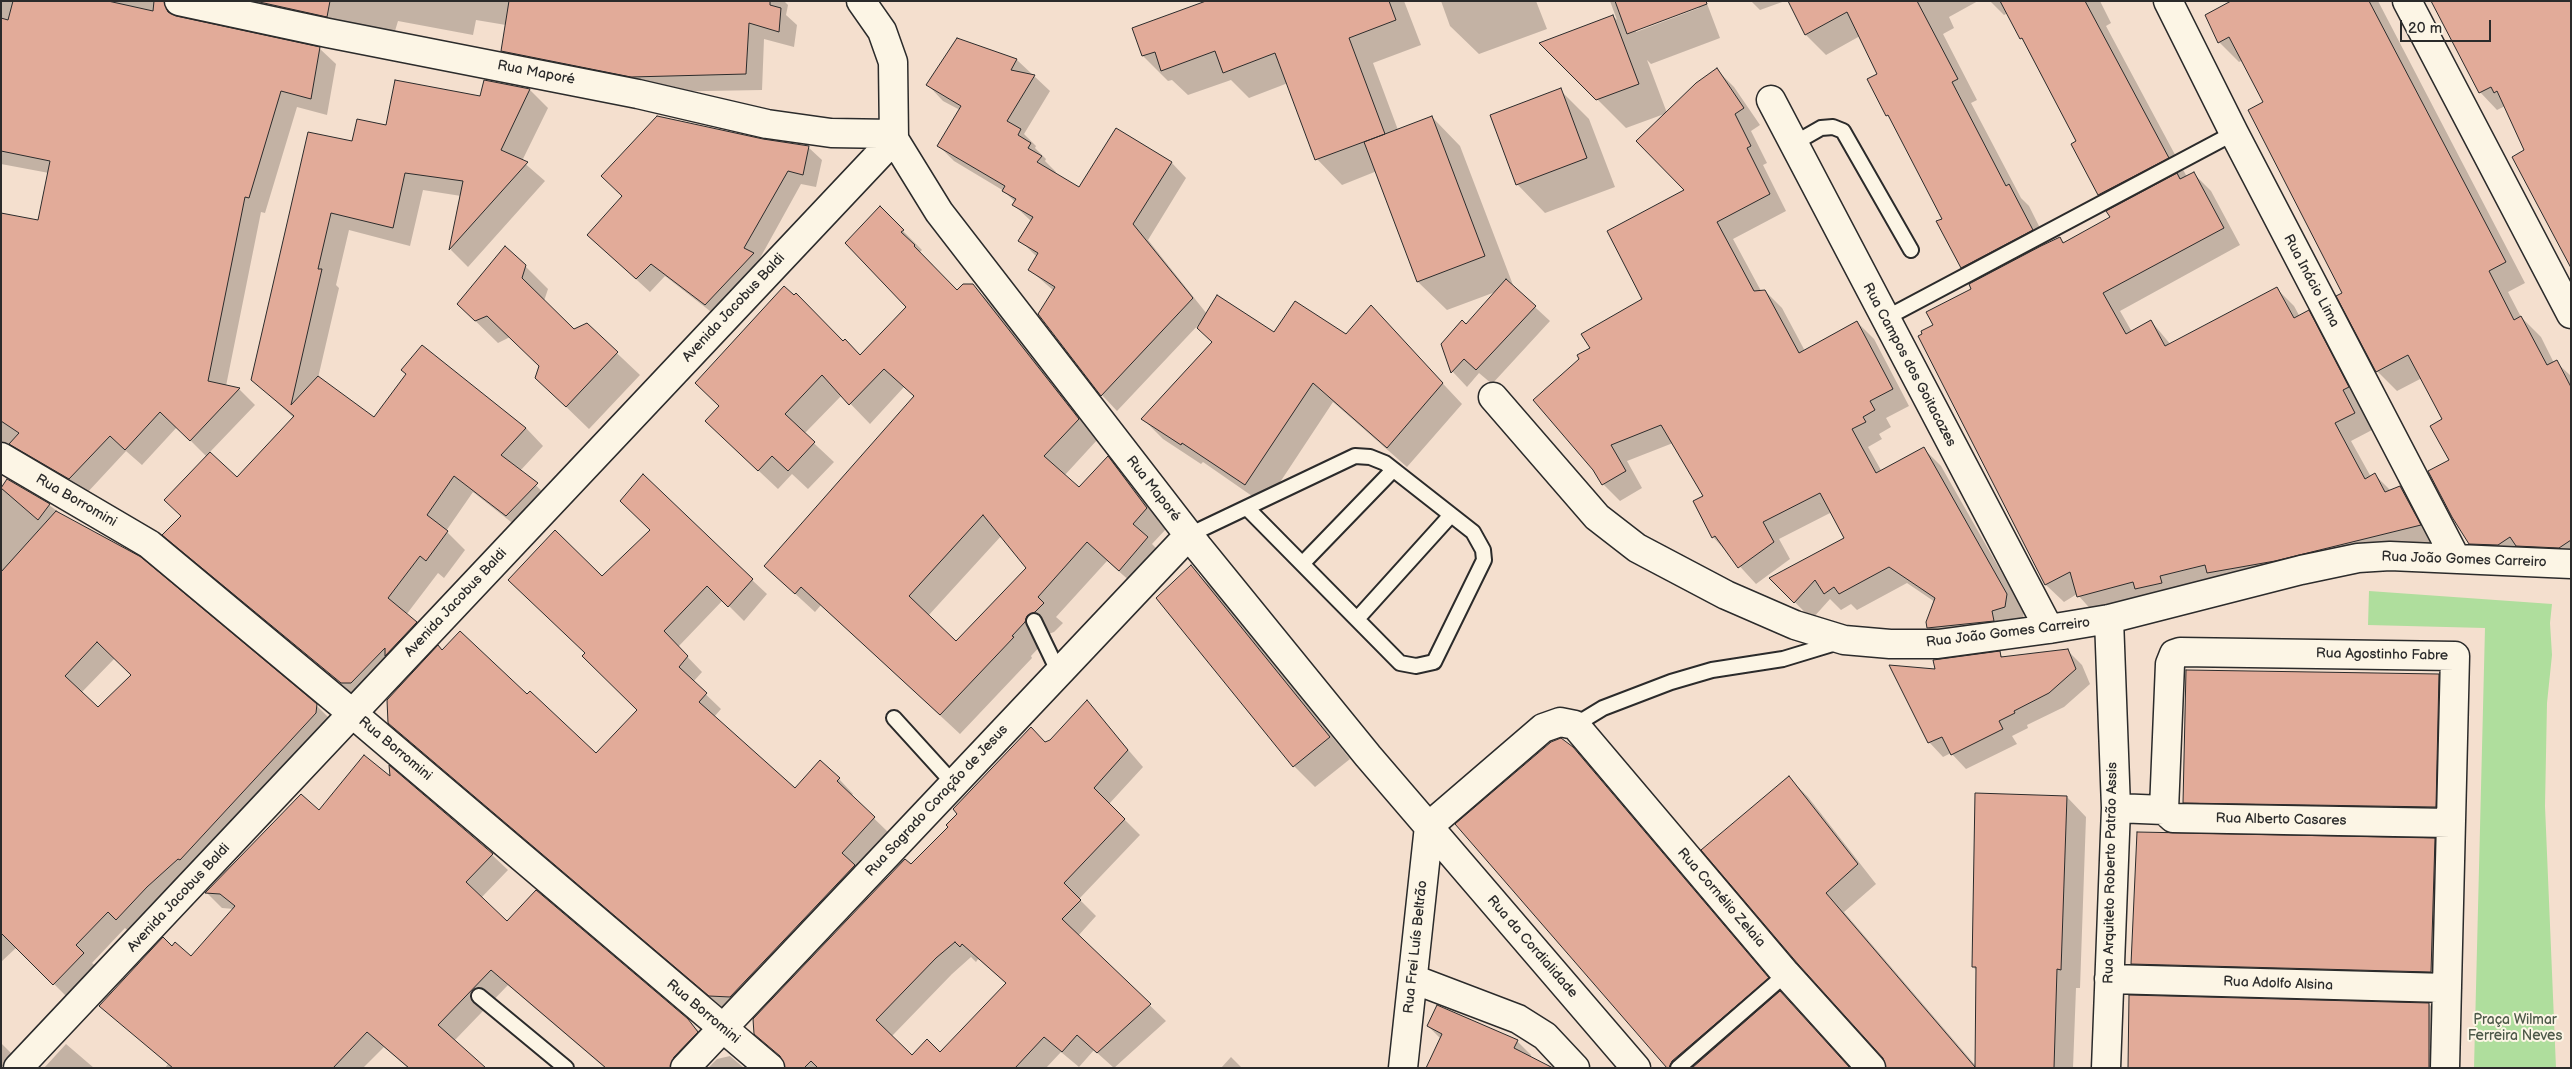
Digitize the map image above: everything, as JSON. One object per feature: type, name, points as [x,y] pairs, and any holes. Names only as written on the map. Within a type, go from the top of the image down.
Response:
[{"type":"street","name":"Rua Maporé","points":[[179,1],[328,33],[638,94],[767,124],[831,133],[894,137],[939,212],[1189,536],[1368,756],[1429,826]]},
{"type":"street","points":[[861,1],[882,31],[889,46],[894,85],[894,137]]},
{"type":"street","points":[[2407,1],[2571,314]]},
{"type":"street","name":"Rua Inácio Lima","points":[[2171,2],[2234,133],[2456,559]]},
{"type":"street","name":"Rua Campos dos Goitacazes","points":[[1770,100],[2049,629]]},
{"type":"street","name":"Avenida Jacobus Baldi","points":[[18,1068],[894,137]]},
{"type":"street","name":"Rua João Gomes Carreiro","points":[[1493,397],[1597,517],[1637,548],[1726,595],[1795,625],[1844,640],[1890,644],[1938,644],[2049,629],[2109,619],[2301,570],[2358,558],[2390,556],[2571,564]]},
{"type":"street","name":"Rua Borromini","points":[[1,457],[149,544],[353,714],[770,1068]]},
{"type":"street","name":"Rua Sagrado Coração de Jesus","points":[[685,1068],[1189,536]]},
{"type":"street","name":"Rua Arquiteto Roberto Patrão Assis","points":[[2106,1068],[2116,808],[2109,619]]},
{"type":"street","name":"Rua Agostinho Fabre","points":[[2164,810],[2170,664],[2174,654],[2180,652],[2455,656],[2445,1068]]},
{"type":"street","points":[[1429,826],[1543,728],[1560,722],[1575,725]]},
{"type":"street","name":"Rua Cornélio Zelaia","points":[[1575,725],[1786,974],[1871,1068]]},
{"type":"street","name":"Rua Alberto Casares","points":[[2116,808],[2164,810],[2172,818],[2450,823]]},
{"type":"street","name":"Rua Frei Luís Beltrão","points":[[1403,1068],[1429,826]]},
{"type":"street","name":"Rua da Cordialidade","points":[[1429,826],[1636,1068]]},
{"type":"street","points":[[1413,979],[1518,1019],[1545,1036],[1575,1068]]},
{"type":"street","name":"Rua Adolfo Alsina","points":[[2109,979],[2447,988]]},
{"type":"lane","points":[[1793,144],[1821,128],[1833,127],[1843,131],[1911,250]]},
{"type":"lane","points":[[1884,319],[2234,133]]},
{"type":"lane","points":[[1189,536],[1340,461],[1355,456],[1370,457],[1393,470],[1451,515],[1479,540],[1484,560],[1434,662],[1416,666],[1400,663],[1247,508]]},
{"type":"lane","points":[[1303,563],[1393,470]]},
{"type":"lane","points":[[1357,619],[1451,515]]},
{"type":"lane","points":[[1034,621],[1059,674]]},
{"type":"lane","points":[[1575,725],[1603,708],[1671,682],[1719,669],[1783,659],[1844,640]]},
{"type":"lane","points":[[894,718],[954,784]]},
{"type":"lane","points":[[1678,1068],[1786,974]]},
{"type":"lane","points":[[479,996],[566,1068]]},
{"type":"green space","name":"Praça Wilmar Ferreira Neves","points":[[2369,591],[2552,604],[2550,623],[2552,655],[2547,703],[2545,806],[2556,1068],[2474,1068],[2485,628],[2368,625]]},
{"type":"building","points":[[13,1],[108,1],[153,11],[154,1],[164,1],[168,12],[176,16],[320,47],[311,99],[281,91],[249,198],[245,197],[208,381],[240,388],[190,441],[160,412],[125,450],[110,436],[69,479],[9,444],[19,433],[1,421],[1,213],[38,220],[50,161],[1,151],[1,18],[8,20]]},
{"type":"building","points":[[255,1],[330,1],[327,17]]},
{"type":"building","points":[[509,1],[770,1],[770,5],[781,8],[779,32],[749,23],[746,74],[631,77],[501,51]]},
{"type":"building","points":[[1206,1],[1389,1],[1396,20],[1349,38],[1385,134],[1315,160],[1275,53],[1223,73],[1215,51],[1161,71],[1155,52],[1142,56],[1132,28]]},
{"type":"building","points":[[1615,1],[1706,1],[1707,4],[1627,34]]},
{"type":"building","points":[[1788,1],[1917,1],[1958,79],[1952,82],[2006,186],[2009,184],[2033,230],[1961,268],[1936,221],[1942,219],[1888,115],[1886,116],[1867,79],[1877,74],[1847,12],[1805,35]]},
{"type":"building","points":[[2000,1],[2085,1],[2169,158],[2098,195],[2071,144],[2076,141],[2022,38],[2020,39]]},
{"type":"building","points":[[2231,1],[2369,1],[2506,262],[2489,271],[2514,320],[2521,316],[2547,365],[2557,360],[2571,387],[2571,540],[2559,548],[2516,546],[2510,537],[2498,545],[2469,544],[2452,517],[2428,471],[2449,460],[2430,426],[2442,419],[2408,355],[2376,372],[2336,296],[2342,293],[2248,110],[2263,102],[2229,37],[2218,43],[2205,15]]},
{"type":"building","points":[[2431,1],[2571,1],[2571,268],[2512,157],[2524,150],[2497,91],[2494,93],[2491,87],[2479,93]]},
{"type":"building","points":[[1613,15],[1639,84],[1596,100],[1539,43]]},
{"type":"building","points":[[957,38],[1017,59],[1011,70],[1035,75],[1007,121],[1021,129],[1018,135],[1031,143],[1028,148],[1042,156],[1037,162],[1079,187],[1116,128],[1172,162],[1133,224],[1193,298],[1101,396],[1038,314],[1055,287],[1028,270],[1038,253],[1018,241],[1033,217],[1012,205],[1016,199],[1002,191],[1005,186],[937,146],[961,106],[926,85]]},
{"type":"building","points":[[1717,68],[1744,108],[1735,114],[1751,146],[1747,148],[1770,194],[1717,222],[1754,291],[1765,290],[1799,353],[1857,321],[1893,389],[1870,401],[1875,410],[1863,417],[1866,422],[1852,429],[1876,473],[1924,447],[2007,594],[2005,607],[1992,611],[1994,621],[1927,628],[1926,622],[1935,598],[1889,567],[1839,594],[1834,587],[1824,594],[1815,580],[1794,603],[1769,578],[1844,538],[1820,493],[1763,522],[1774,542],[1738,568],[1715,536],[1712,538],[1693,501],[1703,496],[1661,425],[1611,445],[1626,471],[1602,485],[1593,470],[1533,400],[1579,359],[1577,355],[1590,348],[1581,334],[1642,299],[1607,231],[1684,190],[1636,141],[1696,83]]},
{"type":"building","points":[[395,80],[480,96],[484,80],[530,89],[501,150],[528,162],[449,250],[463,181],[405,173],[393,228],[331,213],[318,269],[322,269],[291,405],[318,376],[374,417],[406,374],[401,370],[422,345],[526,428],[501,455],[538,483],[506,516],[454,476],[427,515],[448,531],[426,561],[420,556],[388,598],[417,622],[385,656],[385,648],[351,683],[341,683],[162,535],[181,516],[164,500],[210,452],[237,477],[294,416],[251,380],[308,132],[352,141],[357,119],[386,125]]},
{"type":"building","points":[[1561,88],[1587,158],[1516,185],[1490,115]]},
{"type":"building","points":[[657,116],[763,139],[809,146],[803,175],[788,171],[744,248],[754,253],[705,305],[651,264],[636,279],[587,235],[622,196],[601,176]]},
{"type":"building","points":[[1432,116],[1485,256],[1417,282],[1364,142]]},
{"type":"building","points":[[2194,172],[2224,228],[2103,293],[2126,334],[2151,320],[2165,346],[2277,287],[2294,318],[2309,310],[2349,387],[2343,390],[2355,413],[2335,423],[2365,479],[2375,473],[2385,492],[2400,486],[2421,525],[2275,561],[2207,573],[2205,565],[2160,576],[2162,583],[2135,589],[2133,582],[2077,597],[2070,572],[2045,585],[1918,336],[1922,334],[1921,331],[1933,325],[1926,312],[1971,289],[1969,284],[2060,237],[2063,243],[2110,217],[2106,211],[2177,173],[2180,179]]},
{"type":"building","points":[[880,206],[904,230],[901,232],[957,290],[963,284],[973,284],[1079,419],[1044,456],[1079,487],[1108,456],[1147,508],[1133,524],[1148,537],[1119,571],[1087,542],[1038,597],[1044,603],[1035,612],[1027,616],[1025,622],[1012,636],[1014,637],[940,715],[801,587],[795,594],[764,566],[914,396],[884,369],[849,405],[822,375],[785,414],[815,442],[788,471],[772,456],[758,471],[705,421],[719,406],[695,383],[784,286],[794,295],[796,293],[843,341],[845,339],[860,355],[906,307],[845,243]],"holes":[[[983,515],[1026,568],[956,641],[909,596]]]},
{"type":"building","points":[[505,246],[526,265],[522,278],[574,329],[587,323],[618,352],[566,407],[535,378],[539,366],[487,316],[475,321],[457,304]]},
{"type":"building","points":[[1506,279],[1536,306],[1476,370],[1464,359],[1451,373],[1441,344],[1462,320],[1466,324]]},
{"type":"building","points":[[1217,295],[1274,332],[1295,301],[1346,334],[1371,305],[1443,383],[1387,448],[1313,383],[1245,485],[1182,443],[1181,445],[1141,419],[1212,342],[1197,328]]},
{"type":"building","points":[[643,474],[753,579],[728,607],[707,586],[664,631],[688,656],[679,667],[707,693],[699,702],[795,788],[820,760],[840,778],[837,781],[875,817],[842,853],[855,865],[730,997],[709,996],[388,723],[387,700],[438,645],[442,650],[460,631],[527,694],[530,691],[596,753],[637,710],[582,656],[585,653],[508,580],[555,530],[602,576],[650,530],[620,501]]},
{"type":"building","points":[[7,479],[50,504],[38,520],[1,488]]},
{"type":"building","points":[[56,511],[141,557],[317,704],[316,713],[180,860],[178,859],[147,887],[116,920],[108,912],[76,945],[84,953],[53,985],[1,933],[1,572]],"holes":[[[97,642],[131,675],[98,707],[65,676]]]},
{"type":"building","points":[[1191,565],[1330,737],[1293,767],[1156,598]]},
{"type":"building","points":[[2068,649],[2076,669],[2049,693],[1999,721],[2003,729],[1951,755],[1942,737],[1928,743],[1889,665],[1935,669],[1933,660],[2000,651],[2001,657]]},
{"type":"building","points":[[2186,670],[2439,674],[2436,807],[2183,803]]},
{"type":"building","points":[[1087,700],[1128,750],[1094,788],[1125,819],[1064,883],[1081,900],[1062,919],[1151,1004],[1097,1053],[1077,1035],[1062,1052],[1044,1037],[1015,1068],[818,1068],[811,1061],[804,1068],[785,1068],[780,1056],[754,1034],[753,1019],[905,859],[911,864],[948,827],[946,825],[957,814],[953,809],[1031,727],[1045,742],[1050,740]],"holes":[[[955,942],[960,947],[962,944],[1006,983],[940,1052],[927,1039],[912,1055],[876,1020],[936,958]]]},
{"type":"building","points":[[1561,738],[1573,747],[1769,978],[1672,1061],[1669,1068],[1667,1068],[1455,824],[1551,742]]},
{"type":"building","points":[[364,755],[390,776],[389,765],[493,854],[466,882],[507,921],[536,890],[688,1019],[698,1032],[674,1057],[670,1068],[606,1068],[491,970],[438,1025],[486,1068],[409,1068],[367,1032],[333,1068],[173,1068],[99,1006],[163,937],[172,946],[175,942],[191,956],[235,906],[220,894],[205,893],[301,794],[319,810]]},
{"type":"building","points":[[1789,776],[1858,864],[1826,893],[1975,1067],[1976,967],[1972,967],[1975,793],[2067,796],[2061,970],[2057,969],[2054,1068],[1886,1068],[1883,1058],[1798,964],[1701,850]]},
{"type":"building","points":[[2137,832],[2435,838],[2431,972],[2131,964]]},
{"type":"building","points":[[1780,991],[1850,1068],[1692,1068]]},
{"type":"building","points":[[2129,995],[2429,1003],[2429,1068],[2128,1068]]},
{"type":"building","points":[[1437,1005],[1518,1040],[1514,1048],[1553,1068],[1426,1068],[1442,1034],[1427,1026]]}]
